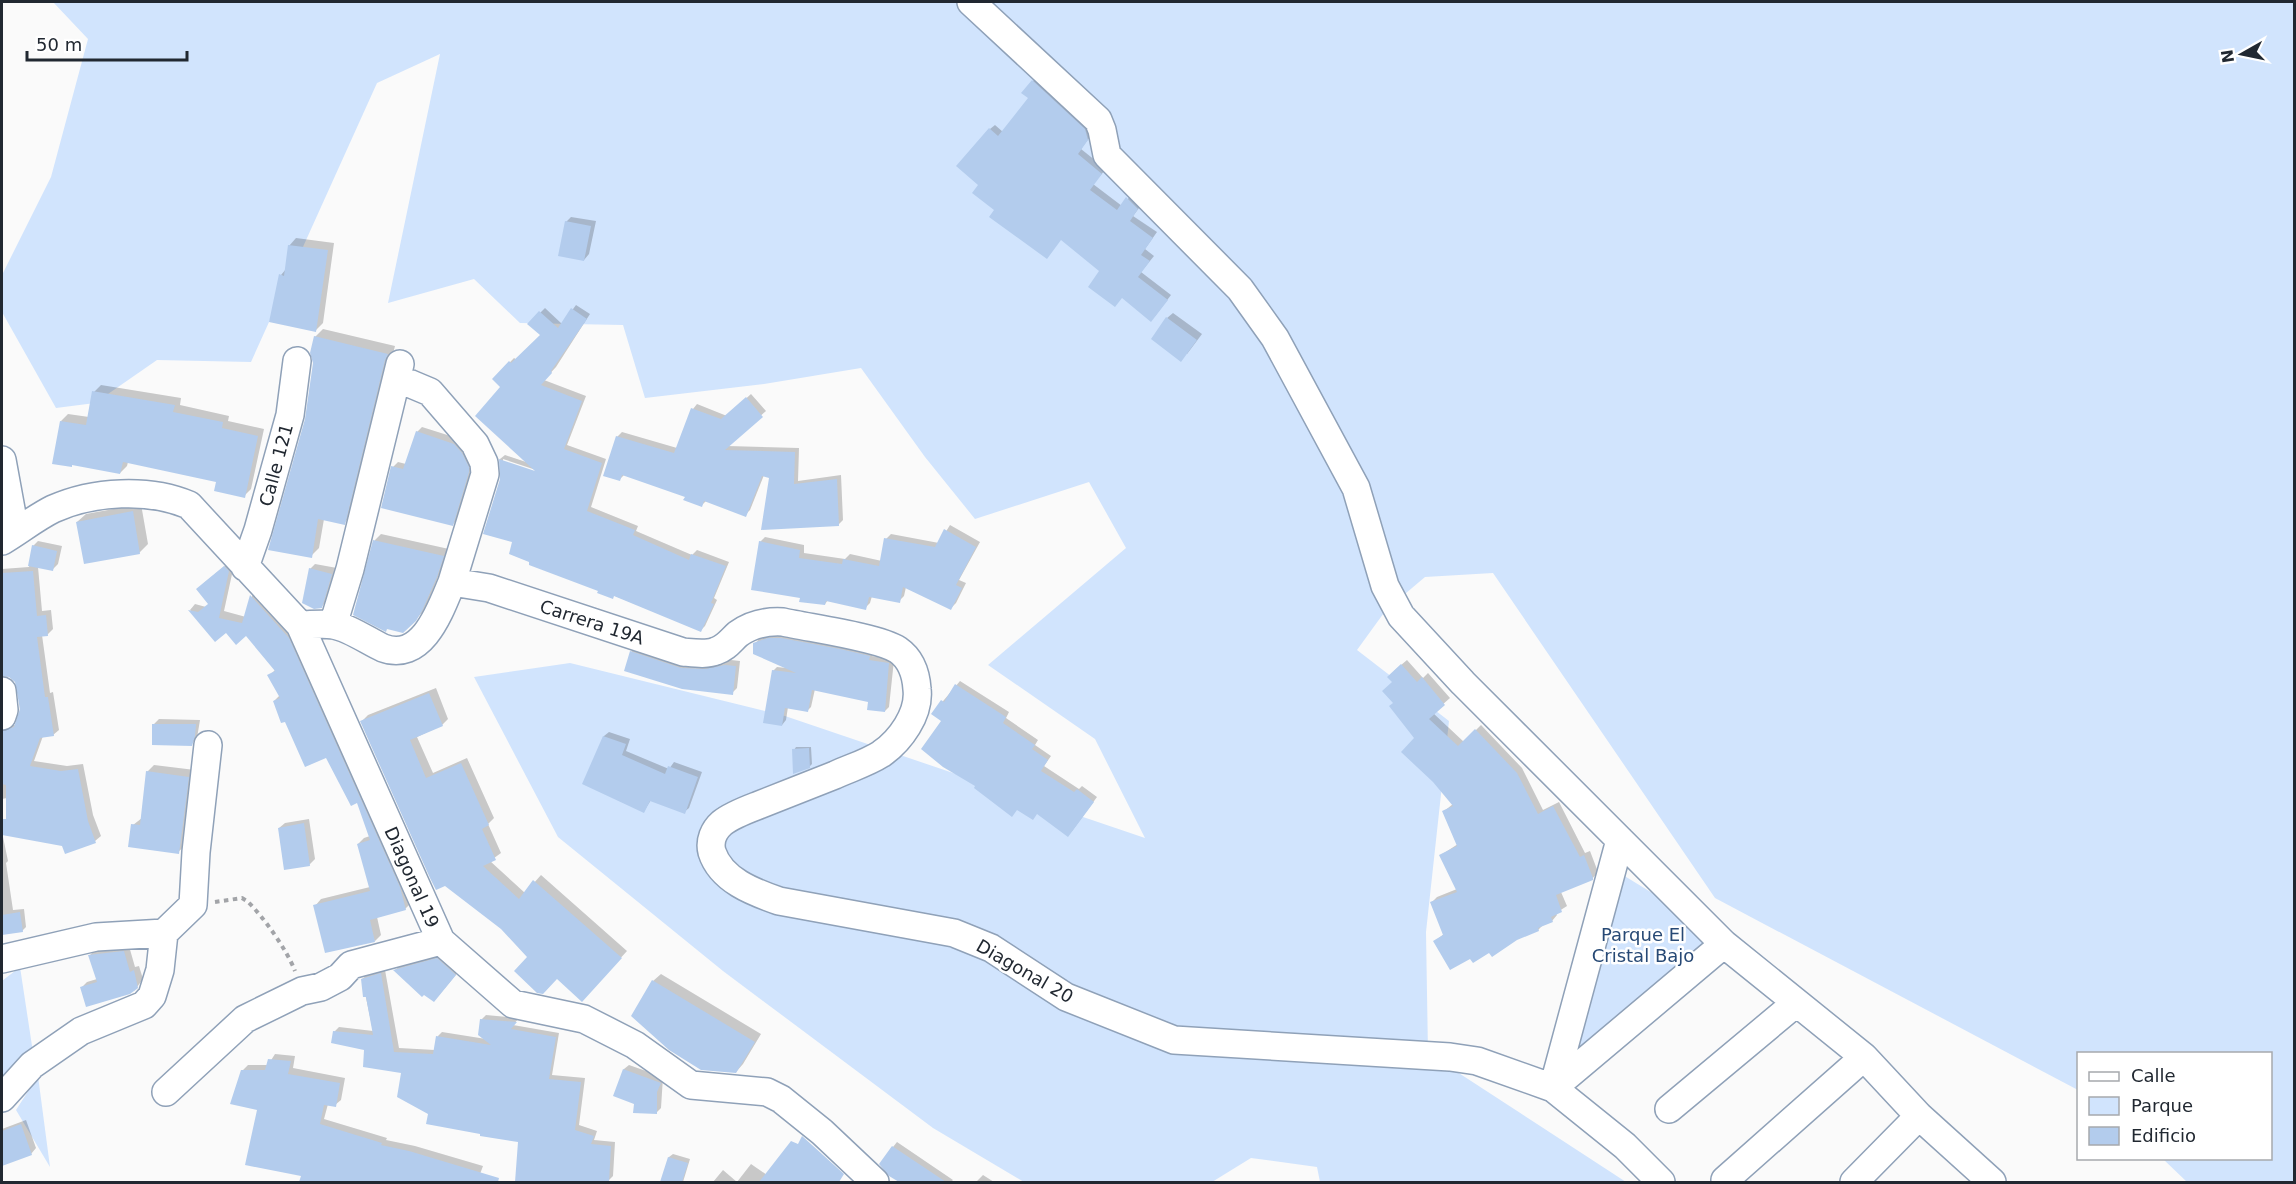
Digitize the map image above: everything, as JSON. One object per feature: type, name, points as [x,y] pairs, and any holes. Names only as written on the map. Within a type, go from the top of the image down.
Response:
[{"type":"street","points":[[971,2],[1098,120],[1107,155],[1240,289],[1275,338],[1356,488],[1385,585],[1401,616],[1463,683],[1724,944],[1864,1057],[1919,1116],[1990,1182]]},
{"type":"street","name":"Calle 121","points":[[245,567],[258,530],[290,415],[297,361]]},
{"type":"street","points":[[300,625],[333,624],[387,649],[404,649],[412,646],[430,630],[452,582],[485,474],[484,463],[475,444],[430,392],[411,384],[398,373],[333,624]]},
{"type":"street","points":[[2,460],[8,536]]},
{"type":"street","name":"Diagonal 19","points":[[8,536],[54,509],[95,496],[146,495],[175,499],[189,505],[300,625],[441,941],[513,1004],[584,1019],[635,1045],[692,1085],[767,1092],[777,1096],[822,1132],[875,1182]]},
{"type":"street","name":"Carrera 19A","points":[[452,582],[489,588],[683,652],[715,652],[752,626],[769,621],[883,643],[898,650],[910,663]]},
{"type":"street","name":"Diagonal 20","points":[[910,663],[916,677],[918,694],[915,710],[910,721],[890,747],[870,760],[742,812],[720,825],[712,837],[711,846],[720,868],[732,879],[755,893],[779,901],[954,933],[991,948],[1066,997],[1174,1040],[1450,1057],[1477,1061],[1553,1088],[1625,1146],[1662,1182]]},
{"type":"street","points":[[2,692],[4,710],[2,716]]},
{"type":"street","points":[[2,1098],[32,1065],[81,1031],[144,1005],[152,996],[160,970],[164,933],[193,905],[196,852],[208,745]]},
{"type":"street","points":[[1553,1088],[1620,840]]},
{"type":"street","points":[[2,959],[96,937],[164,933]]},
{"type":"street","points":[[166,1092],[245,1019],[302,992],[321,987],[351,965],[441,941]]},
{"type":"street","points":[[1553,1088],[1724,944]]},
{"type":"street","points":[[1669,1109],[1796,1002]]},
{"type":"street","points":[[1725,1180],[1864,1057]]},
{"type":"street","points":[[1854,1182],[1919,1116]]},
{"type":"path","points":[[193,905],[242,898],[247,901],[291,962],[302,992]]},
{"type":"green space","points":[[53,2],[2294,2],[2294,1182],[2187,1182],[2164,1160],[2272,1160],[2272,1052],[2077,1052],[2077,1089],[1715,898],[1493,573],[1425,577],[1386,610],[1357,650],[1449,721],[1426,932],[1428,1053],[1626,1182],[1320,1182],[1317,1167],[1251,1158],[1212,1182],[1024,1182],[933,1128],[723,971],[558,837],[474,677],[570,663],[785,716],[1145,838],[1095,739],[988,665],[1126,548],[1089,482],[975,519],[925,457],[861,368],[764,384],[645,398],[623,325],[520,323],[474,279],[388,303],[440,54],[377,83],[251,362],[157,360],[95,403],[56,408],[2,312],[2,275],[51,177],[88,39]]},
{"type":"green space","name":"Parque El Cristal Bajo","points":[[1618,872],[1667,902],[1710,948],[1579,1052],[1580,1032]]},
{"type":"green space","points":[[20,967],[34,1059],[2,1099],[2,981]]},
{"type":"green space","points":[[38,1076],[50,1167],[16,1110]]},
{"type":"building","points":[[1032,80],[1085,129],[1088,140],[1078,154],[1102,174],[1090,190],[1117,210],[1126,197],[1138,209],[1130,221],[1153,238],[1141,255],[1150,261],[1138,277],[1168,300],[1151,322],[1122,298],[1115,307],[1088,287],[1099,271],[1061,240],[1047,259],[989,217],[994,210],[972,193],[978,185],[956,166],[989,128],[998,136],[1028,98],[1021,93]]},
{"type":"building","points":[[565,221],[591,226],[584,261],[558,256]]},
{"type":"building","points":[[288,245],[328,250],[316,332],[269,322],[279,274],[284,276]]},
{"type":"building","points":[[571,308],[587,319],[551,371],[552,373],[541,385],[582,401],[564,449],[602,463],[587,511],[635,530],[633,535],[689,560],[691,554],[726,566],[711,603],[714,604],[701,632],[614,596],[613,599],[529,565],[529,562],[509,554],[512,542],[483,534],[500,479],[499,459],[535,471],[475,416],[500,387],[492,379],[540,335],[527,324],[539,311],[558,328]]},
{"type":"building","points":[[1166,317],[1197,340],[1181,362],[1151,339]]},
{"type":"building","points":[[314,336],[388,354],[345,525],[318,519],[312,558],[268,550],[305,419],[313,363],[310,353]]},
{"type":"building","points":[[92,391],[175,405],[173,412],[223,422],[222,428],[258,436],[245,498],[214,491],[216,482],[123,462],[120,474],[72,465],[72,467],[52,464],[60,421],[86,425]]},
{"type":"building","points":[[746,397],[763,417],[725,450],[795,452],[794,484],[837,479],[839,526],[761,530],[769,478],[762,476],[746,517],[704,501],[702,507],[683,500],[685,497],[622,475],[620,481],[603,476],[616,436],[674,453],[691,408],[721,419]]},
{"type":"building","points":[[416,431],[454,444],[469,467],[453,526],[381,508],[391,466],[403,469]]},
{"type":"building","points":[[133,511],[140,554],[84,564],[76,522]]},
{"type":"building","points":[[944,529],[976,547],[956,585],[962,588],[951,610],[903,587],[900,603],[869,597],[866,610],[826,601],[825,605],[799,602],[800,598],[751,590],[759,541],[800,550],[799,558],[842,564],[843,559],[879,566],[884,538],[935,547]]},
{"type":"building","points":[[373,540],[444,556],[422,611],[416,621],[403,633],[387,629],[386,632],[353,615]]},
{"type":"building","points":[[32,545],[57,551],[53,571],[28,566]]},
{"type":"building","points":[[224,566],[229,571],[219,618],[242,623],[250,595],[289,638],[400,887],[406,910],[370,920],[375,942],[325,953],[313,905],[370,891],[357,844],[370,840],[357,803],[351,806],[326,758],[305,767],[285,722],[281,723],[273,701],[280,698],[267,675],[275,671],[246,636],[236,645],[226,633],[215,642],[188,610],[198,612],[208,604],[196,589]]},
{"type":"building","points":[[309,568],[332,574],[322,608],[314,609],[302,603]]},
{"type":"building","points":[[33,571],[37,616],[46,615],[48,636],[37,637],[45,697],[48,697],[54,736],[40,738],[30,766],[61,771],[78,769],[88,821],[96,843],[65,854],[62,846],[2,835],[2,819],[6,819],[6,785],[2,784],[2,731],[14,727],[20,709],[15,682],[9,677],[2,676],[2,573]]},
{"type":"building","points":[[768,638],[781,638],[840,649],[870,656],[869,660],[889,663],[885,712],[867,710],[868,702],[812,690],[808,712],[785,708],[782,726],[763,723],[772,670],[796,673],[753,654],[753,643]]},
{"type":"building","points":[[630,651],[681,668],[705,669],[725,665],[736,666],[733,695],[682,689],[624,671]]},
{"type":"building","points":[[1401,664],[1417,682],[1422,677],[1445,705],[1429,719],[1458,746],[1475,729],[1517,773],[1538,814],[1553,806],[1580,857],[1584,855],[1593,878],[1593,880],[1556,895],[1562,912],[1551,917],[1553,922],[1517,940],[1492,957],[1489,953],[1473,963],[1470,959],[1450,970],[1433,941],[1443,935],[1430,902],[1457,892],[1439,855],[1457,846],[1442,811],[1453,806],[1433,782],[1401,752],[1414,738],[1389,706],[1393,703],[1382,691],[1392,682],[1387,677]]},
{"type":"building","points":[[955,684],[1006,717],[1003,723],[1035,745],[1032,749],[1048,760],[1041,771],[1074,792],[1077,789],[1094,802],[1068,837],[1037,814],[1033,820],[1017,810],[1012,817],[974,788],[975,786],[943,767],[921,749],[941,721],[931,714],[941,700],[944,702]]},
{"type":"building","points":[[429,693],[443,726],[410,740],[426,778],[461,763],[489,825],[482,829],[496,860],[483,866],[519,899],[533,880],[622,958],[582,1002],[557,979],[543,994],[537,993],[514,971],[527,957],[501,929],[445,886],[436,890],[430,878],[360,721]]},
{"type":"building","points":[[152,724],[196,724],[192,746],[152,745]]},
{"type":"building","points":[[603,736],[626,744],[622,755],[665,774],[668,766],[698,777],[685,814],[650,801],[644,813],[582,784]]},
{"type":"building","points":[[809,748],[810,768],[793,774],[792,749]]},
{"type":"building","points":[[146,771],[189,777],[179,854],[128,847],[131,824],[140,825]]},
{"type":"building","points":[[304,823],[310,866],[284,870],[278,828]]},
{"type":"building","points":[[20,912],[23,932],[2,935],[2,915]]},
{"type":"building","points":[[124,951],[130,972],[134,970],[138,988],[130,994],[86,1007],[80,987],[97,982],[88,955]]},
{"type":"building","points":[[437,958],[456,975],[434,1002],[424,995],[422,997],[393,970]]},
{"type":"building","points":[[381,973],[394,1052],[433,1054],[436,1036],[491,1045],[478,1035],[480,1019],[517,1022],[511,1029],[556,1037],[549,1079],[581,1082],[575,1130],[594,1136],[591,1144],[611,1146],[609,1182],[515,1182],[518,1142],[426,1124],[428,1114],[397,1097],[401,1073],[363,1067],[364,1050],[331,1043],[333,1031],[373,1035],[366,997],[363,997],[361,979]]},
{"type":"building","points":[[652,980],[755,1042],[736,1073],[701,1070],[669,1050],[631,1016]]},
{"type":"building","points":[[268,1059],[291,1061],[288,1074],[340,1083],[336,1107],[324,1105],[320,1124],[382,1143],[381,1145],[499,1178],[498,1182],[299,1182],[301,1176],[245,1165],[257,1110],[230,1104],[241,1070],[265,1070]]},
{"type":"building","points":[[623,1069],[661,1083],[657,1092],[657,1114],[633,1113],[634,1104],[613,1096]]},
{"type":"building","points":[[21,1124],[32,1155],[2,1166],[2,1131]]},
{"type":"building","points":[[802,1136],[844,1174],[839,1182],[759,1182],[791,1141],[798,1144]]},
{"type":"building","points":[[892,1146],[946,1182],[899,1182],[889,1176],[879,1164]]},
{"type":"building","points":[[668,1157],[688,1163],[682,1182],[660,1182]]}]
